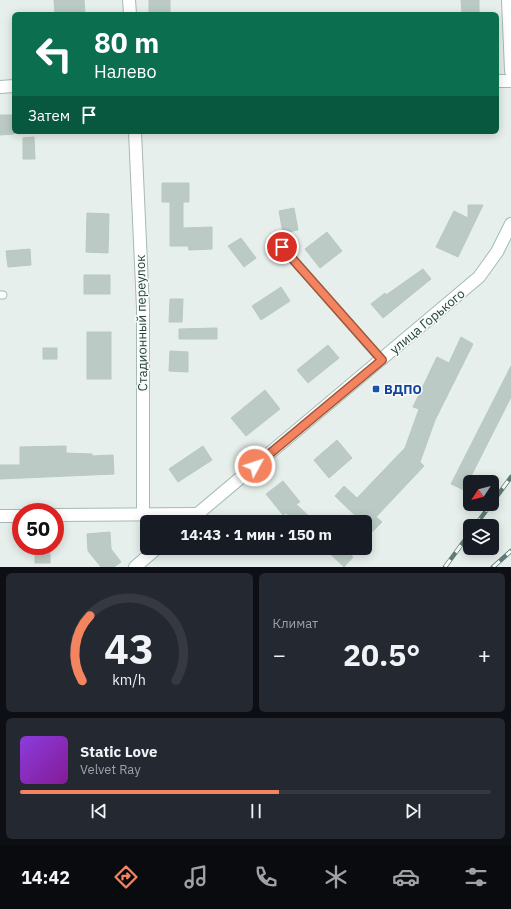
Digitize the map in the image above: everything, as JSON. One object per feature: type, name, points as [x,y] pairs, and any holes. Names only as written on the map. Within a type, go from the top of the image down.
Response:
[{"type":"street","points":[[129,0],[130,12]]},
{"type":"street","points":[[508,0],[511,71]]},
{"type":"street","points":[[499,81],[511,80]]},
{"type":"street","points":[[0,87],[12,86]]},
{"type":"street","name":"Стадионный переулок","points":[[135,134],[143,308],[143,514]]},
{"type":"street","name":"улица Горького","points":[[197,515],[480,277],[497,252],[511,224]]},
{"type":"street","name":"улица Горького","points":[[64,515],[156,515]]},
{"type":"street","points":[[0,516],[12,516]]},
{"type":"street","points":[[135,567],[149,555]]},
{"type":"lane","points":[[282,247],[382,360]]},
{"type":"building","points":[[54,0],[84,0],[85,12],[55,12]]},
{"type":"building","points":[[149,0],[170,0],[170,12],[149,12]]},
{"type":"building","points":[[461,0],[479,0],[479,12],[462,12]]},
{"type":"building","points":[[0,115],[12,115],[12,134],[14,134],[0,135]]},
{"type":"building","points":[[34,137],[35,159],[23,159],[23,138]]},
{"type":"building","points":[[162,183],[189,183],[189,202],[183,202],[183,228],[212,227],[212,249],[189,250],[188,246],[170,246],[170,202],[162,202]]},
{"type":"building","points":[[468,205],[483,205],[458,257],[436,247],[454,211],[468,218]]},
{"type":"building","points":[[294,208],[298,230],[283,233],[279,211]]},
{"type":"building","points":[[87,213],[109,214],[108,253],[86,252]]},
{"type":"building","points":[[327,232],[342,251],[320,268],[305,249]]},
{"type":"building","points":[[241,238],[256,258],[244,267],[228,246]]},
{"type":"building","points":[[30,249],[31,265],[8,267],[6,251]]},
{"type":"building","points":[[423,269],[431,279],[383,318],[371,304],[385,293],[386,295]]},
{"type":"building","points":[[84,275],[110,275],[110,294],[84,294]]},
{"type":"building","points":[[281,287],[290,301],[261,320],[252,306]]},
{"type":"building","points":[[170,299],[183,299],[182,322],[169,322]]},
{"type":"building","points":[[217,328],[217,339],[179,339],[179,329]]},
{"type":"building","points":[[87,332],[111,332],[111,379],[87,379]]},
{"type":"building","points":[[461,337],[473,344],[435,420],[420,462],[424,466],[376,517],[382,522],[372,532],[372,515],[355,515],[335,496],[344,486],[357,498],[405,448],[419,409],[413,407],[437,357],[449,363]]},
{"type":"building","points":[[328,345],[339,358],[308,383],[297,370]]},
{"type":"building","points":[[43,348],[57,348],[57,359],[43,359]]},
{"type":"building","points":[[170,351],[188,352],[188,372],[169,371]]},
{"type":"building","points":[[511,366],[511,397],[472,475],[463,475],[463,490],[451,484]]},
{"type":"building","points":[[265,390],[280,409],[246,436],[231,418]]},
{"type":"building","points":[[337,440],[352,458],[329,478],[314,460]]},
{"type":"building","points":[[66,446],[66,453],[92,454],[92,456],[113,455],[114,474],[0,479],[0,465],[20,465],[20,447]]},
{"type":"building","points":[[203,446],[212,460],[178,482],[169,469]]},
{"type":"building","points":[[283,481],[300,502],[296,504],[308,515],[288,515],[286,513],[283,515],[266,494]]},
{"type":"building","points":[[110,532],[111,549],[121,562],[114,567],[101,567],[88,551],[87,534]]},
{"type":"building","points":[[35,555],[50,555],[50,563],[35,563]]},
{"type":"building","points":[[331,555],[351,555],[353,557],[344,567]]},
{"type":"railway","points":[[499,493],[511,477]]},
{"type":"railway","points":[[480,519],[486,511]]},
{"type":"railway","points":[[445,567],[463,543]]},
{"type":"railway","points":[[493,567],[511,551]]},
{"type":"place","name":"ВДПО","points":[[376,389]]},
{"type":"route","points":[[255,466],[382,360],[282,247]]}]
